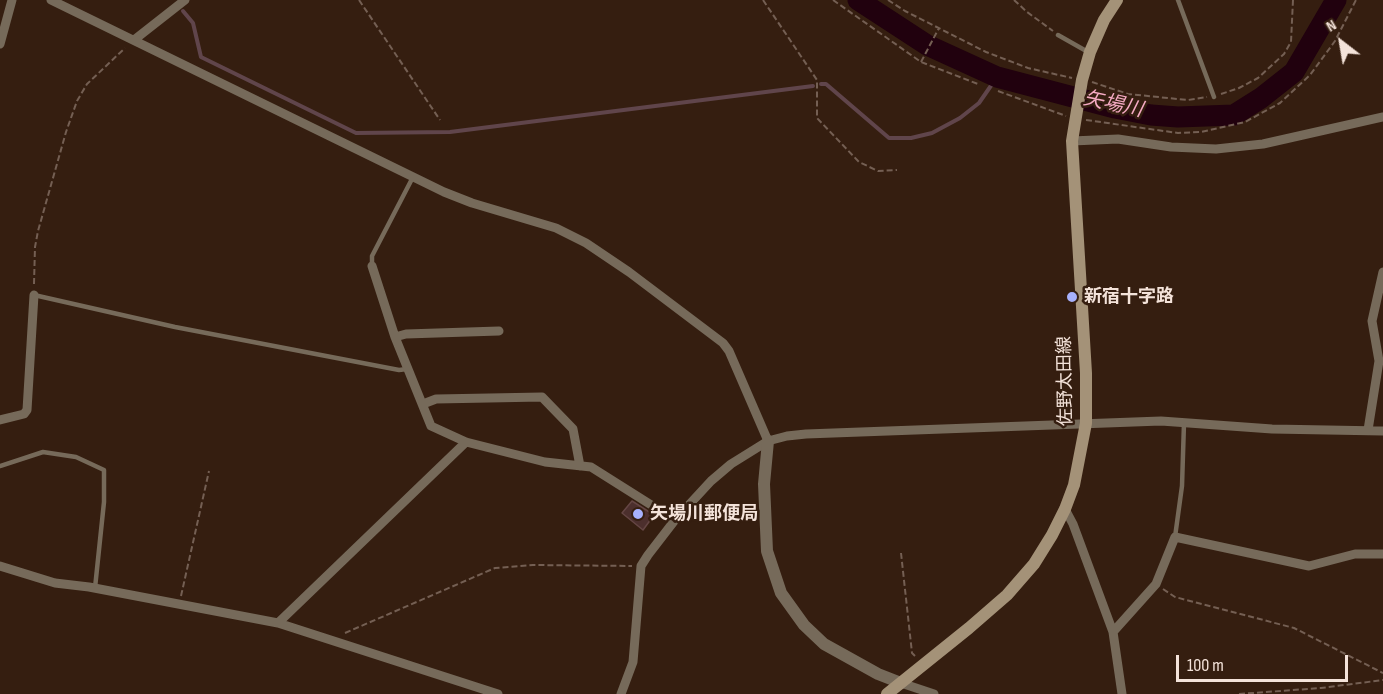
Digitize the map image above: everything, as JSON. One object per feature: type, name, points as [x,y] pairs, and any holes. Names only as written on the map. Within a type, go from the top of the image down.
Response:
[{"type":"main road","name":"佐野太田線","points":[[887,694],[1007,595],[1034,564],[1052,535],[1074,486],[1086,423],[1086,373],[1072,141],[1081,82],[1090,52],[1104,20],[1117,0]]},
{"type":"street","points":[[0,44],[12,0]]},
{"type":"street","points":[[51,0],[413,177],[472,203],[556,228],[586,243],[629,272],[723,343],[729,351],[768,441],[764,484],[767,551],[781,593],[804,625],[824,644],[863,666],[934,694]]},
{"type":"street","points":[[134,40],[185,0]]},
{"type":"street","points":[[1072,141],[1118,139],[1171,147],[1216,149],[1263,144],[1383,117]]},
{"type":"street","points":[[372,266],[394,337],[431,426],[466,442],[545,462],[591,467],[675,520]]},
{"type":"street","points":[[1368,429],[1379,361],[1372,321],[1383,272]]},
{"type":"street","points":[[0,420],[24,414],[27,410],[34,295]]},
{"type":"street","points":[[394,337],[406,334],[499,331]]},
{"type":"street","points":[[423,404],[436,399],[542,397],[573,429],[580,466]]},
{"type":"street","points":[[621,694],[633,662],[641,566],[675,520],[711,481],[731,464],[768,441],[806,434],[1161,421],[1272,429],[1383,431]]},
{"type":"street","points":[[278,624],[466,442]]},
{"type":"street","points":[[1065,509],[1073,524],[1113,632],[1122,694]]},
{"type":"street","points":[[1113,632],[1156,584],[1175,537],[1310,566],[1355,554],[1383,554]]},
{"type":"street","points":[[0,566],[55,583],[95,588],[278,624],[498,694]]},
{"type":"lane","points":[[1178,0],[1214,97]]},
{"type":"lane","points":[[1058,35],[1090,52]]},
{"type":"lane","points":[[372,266],[372,256],[413,177]]},
{"type":"lane","points":[[34,295],[176,327],[399,370],[408,368]]},
{"type":"lane","points":[[1175,537],[1182,486],[1184,423]]},
{"type":"lane","points":[[0,466],[43,453],[76,457],[104,470],[104,502],[95,588]]},
{"type":"path","points":[[359,0],[440,120]]},
{"type":"path","points":[[763,0],[816,80],[817,118],[859,162],[878,171],[897,170]]},
{"type":"path","points":[[833,0],[922,60],[978,84]]},
{"type":"path","points":[[888,0],[938,29],[1010,61],[1128,94],[1188,100],[1214,97],[1239,88],[1258,78],[1284,54],[1291,42],[1293,0]]},
{"type":"path","points":[[1014,0],[1026,12],[1058,35]]},
{"type":"path","points":[[998,91],[1075,116],[1178,133],[1201,132],[1245,122],[1280,103],[1310,75],[1335,41],[1356,0]]},
{"type":"path","points":[[922,60],[938,29]]},
{"type":"path","points":[[34,295],[35,247],[38,231],[77,101],[87,84],[134,40]]},
{"type":"path","points":[[179,604],[209,471]]},
{"type":"path","points":[[901,553],[912,653],[924,665]]},
{"type":"path","points":[[342,645],[345,632],[495,568],[533,565],[641,566]]},
{"type":"path","points":[[1156,584],[1174,597],[1294,628],[1383,673]]},
{"type":"path","points":[[1239,694],[1321,688],[1383,680]]},
{"type":"building","name":"矢場川郵便局","points":[[632,501],[654,515],[643,530],[622,513]]},
{"type":"waterway","name":"矢場川","points":[[858,0],[927,45],[997,77],[1115,108],[1151,115],[1178,117],[1234,115],[1261,98],[1294,72],[1336,0]]},
{"type":"waterway","points":[[183,11],[193,23],[201,57],[356,133],[450,132],[813,86]]},
{"type":"waterway","points":[[821,84],[826,84],[889,138],[911,138],[932,133],[960,118],[979,103],[997,77]]},
{"type":"place","name":"新宿十字路","points":[[1072,297]]},
{"type":"place","name":"矢場川郵便局","points":[[638,514]]}]
